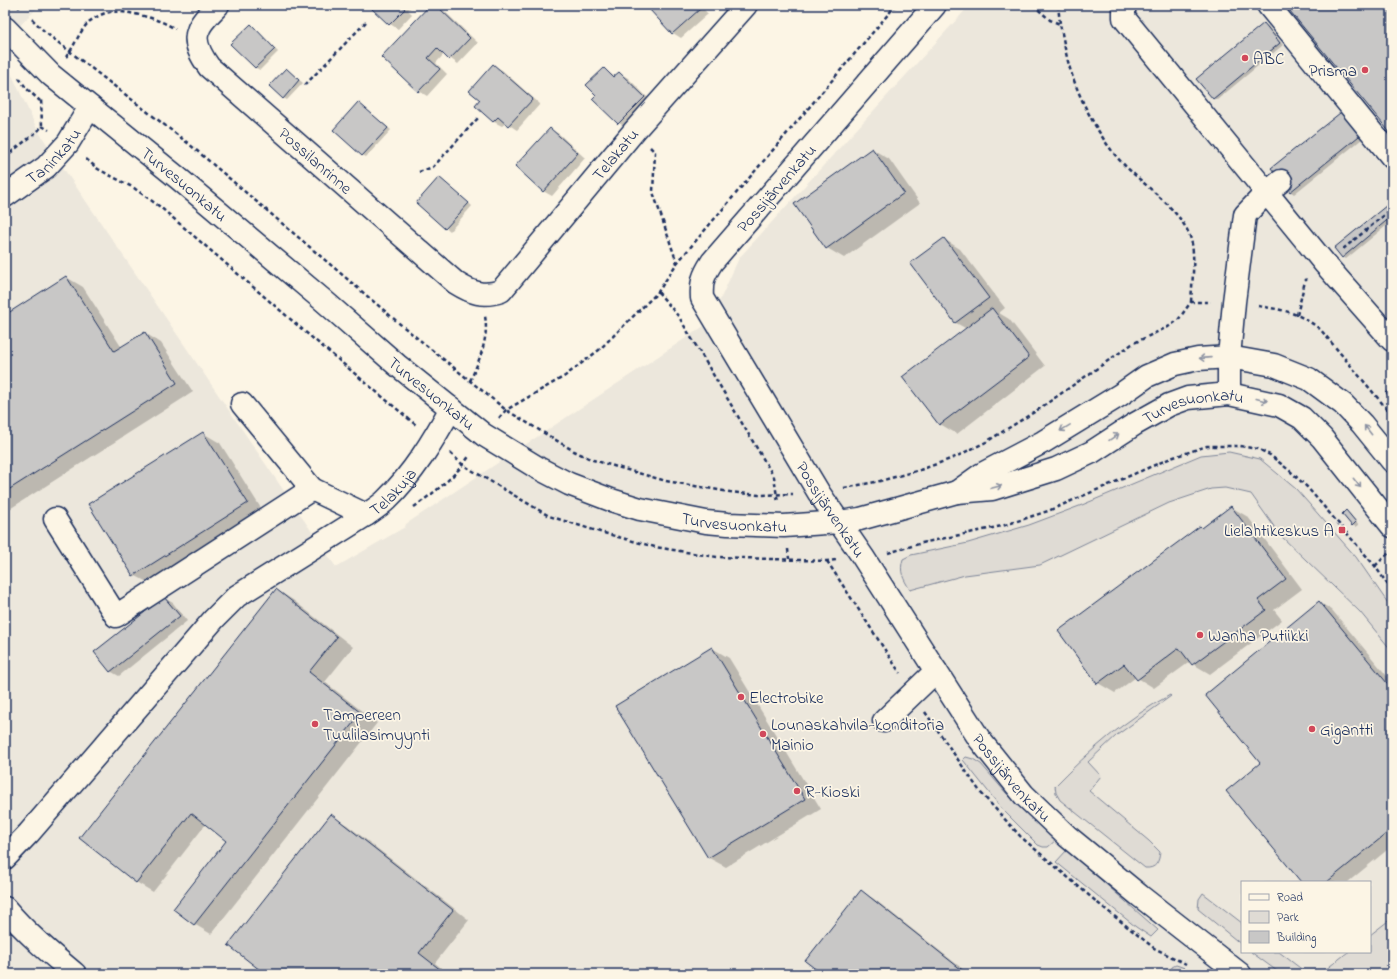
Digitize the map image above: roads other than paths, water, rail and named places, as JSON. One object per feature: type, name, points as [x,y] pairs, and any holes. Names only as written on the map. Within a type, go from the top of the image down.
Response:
[{"type":"street","name":"Possilanrinne","points":[[218,5],[198,31],[197,44],[202,57],[209,67],[456,284],[467,290],[480,294]]},
{"type":"street","name":"Telakatu","points":[[480,294],[490,294],[501,291],[635,130],[746,5]]},
{"type":"street","name":"Possijärvenkatu","points":[[935,5],[712,262],[705,272],[701,284],[702,298],[819,493],[863,557],[980,740],[1024,795],[1074,841],[1140,896],[1240,974]]},
{"type":"street","points":[[1124,5],[1124,18],[1273,187],[1325,264],[1392,340]]},
{"type":"street","points":[[1268,5],[1392,157]]},
{"type":"street","name":"Turvesuonkatu","points":[[5,28],[51,75],[178,178],[324,301],[397,365],[484,435],[538,468],[569,484],[611,500],[640,509],[706,522],[784,526],[838,522],[882,514],[957,492],[992,489],[1056,469],[1092,452],[1135,424],[1169,405],[1188,398],[1229,394],[1279,404],[1302,418],[1322,438],[1392,526]]},
{"type":"street","name":"Taninkatu","points":[[5,196],[46,168],[68,143],[90,107]]},
{"type":"street","points":[[1229,394],[1229,357],[1245,215],[1273,187]]},
{"type":"street","name":"Turvesuonkatu","points":[[957,492],[982,474],[1043,442],[1148,376],[1175,364],[1198,359],[1229,357],[1274,365],[1309,379],[1343,404],[1362,424],[1392,461]]},
{"type":"street","points":[[242,404],[312,490],[366,516]]},
{"type":"street","name":"Telakuja","points":[[5,858],[29,833],[232,600],[366,516],[385,500],[405,478],[434,439],[451,408]]},
{"type":"street","points":[[55,519],[116,616],[312,490]]},
{"type":"street","points":[[884,721],[936,671]]},
{"type":"street","points":[[5,908],[22,928],[75,974]]},
{"type":"place","name":"ABC","points":[[1245,58]]},
{"type":"place","name":"Prisma","points":[[1365,70]]},
{"type":"place","name":"Lielahtikeskus A","points":[[1342,530]]},
{"type":"place","name":"Wanha Putiikki","points":[[1200,635]]},
{"type":"place","name":"Electrobike","points":[[741,697]]},
{"type":"place","name":"Tampereen Tuulilasimyynti","points":[[315,724]]},
{"type":"place","name":"Gigantti","points":[[1312,729]]},
{"type":"place","name":"Lounaskahvila-konditoria Mainio","points":[[763,734]]},
{"type":"place","name":"R-Kioski","points":[[797,791]]}]
